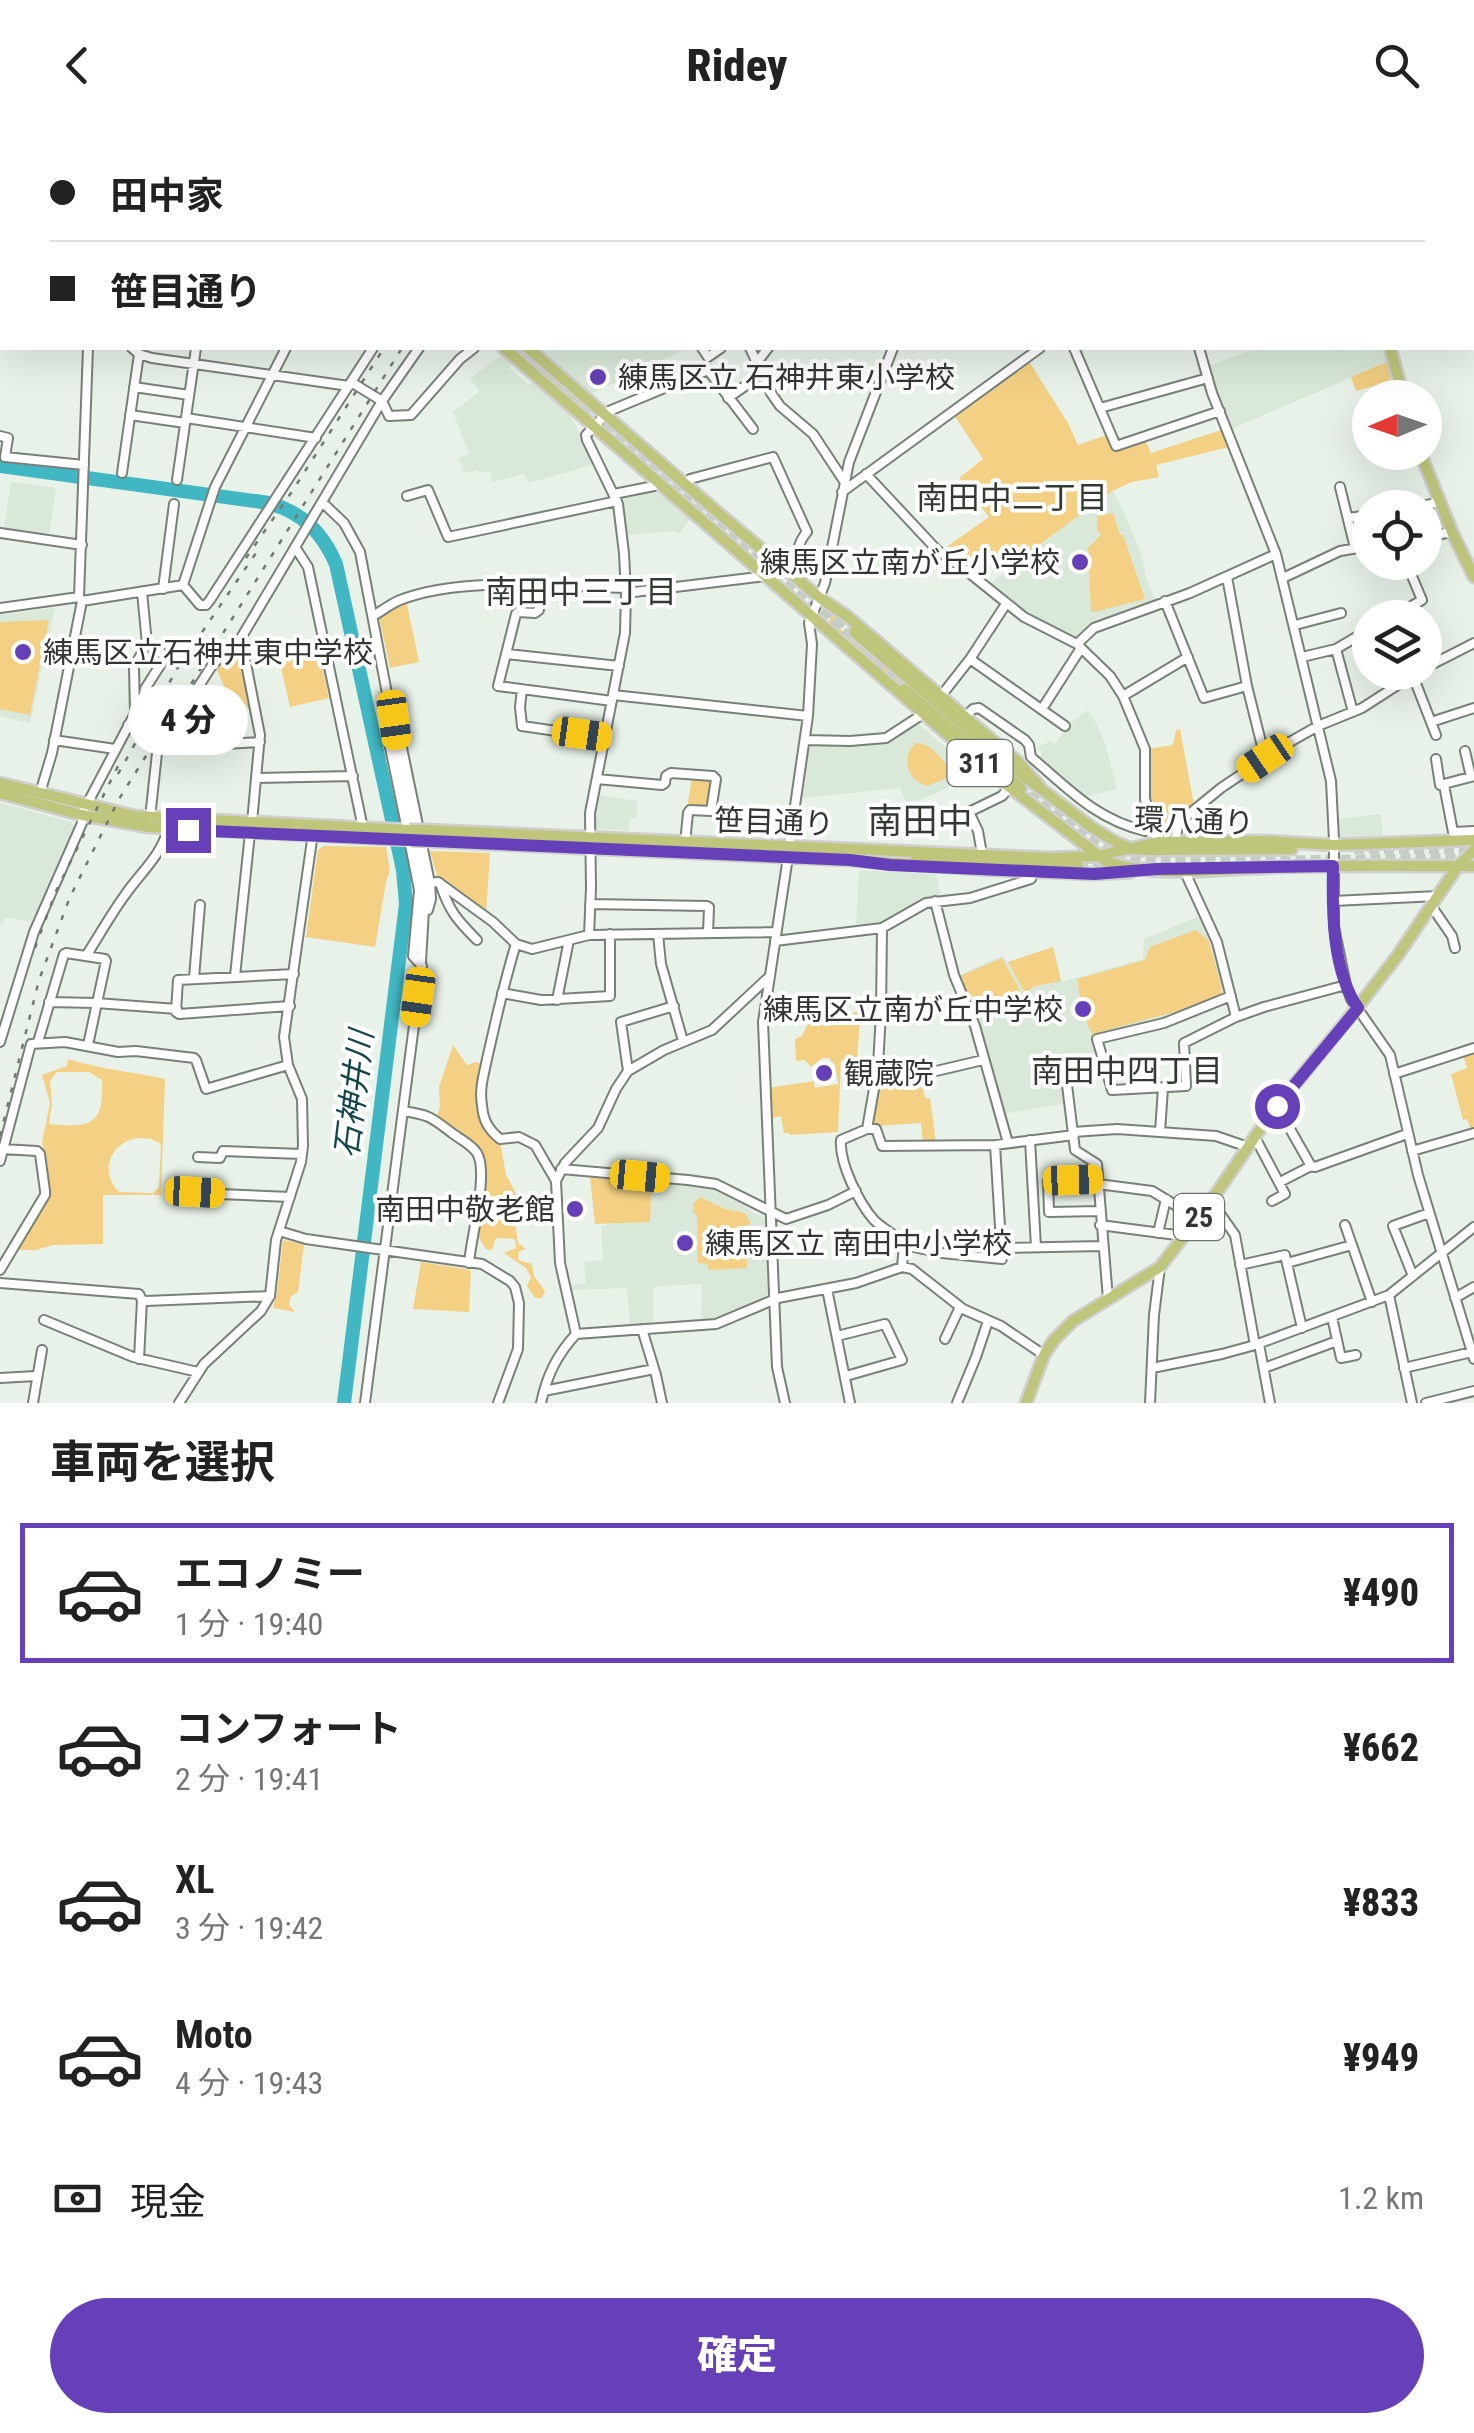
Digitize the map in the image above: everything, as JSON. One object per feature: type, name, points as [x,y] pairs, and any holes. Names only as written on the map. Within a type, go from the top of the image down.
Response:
[{"type":"main road","name":"311","points":[[506,350],[923,714],[1098,856],[1119,866],[1184,870],[1474,866]]},
{"type":"main road","points":[[530,350],[796,578],[847,616],[1012,756],[1040,787]]},
{"type":"main road","points":[[1391,350],[1399,380]]},
{"type":"main road","points":[[1442,509],[1474,576]]},
{"type":"main road","name":"環八通り","points":[[854,632],[1013,768],[1090,826],[1132,849],[1308,848]]},
{"type":"main road","name":"311","points":[[866,664],[922,702],[1015,788]]},
{"type":"main road","name":"笹目通り","points":[[0,782],[40,793],[115,823],[168,829],[251,827]]},
{"type":"main road","name":"笹目通り","points":[[0,793],[150,818],[382,834],[789,853],[1051,858],[1098,856],[1132,849]]},
{"type":"main road","name":"笹目通り","points":[[314,830],[363,828],[382,834]]},
{"type":"main road","points":[[1051,858],[1068,851],[1070,840],[1065,830]]},
{"type":"main road","points":[[1132,849],[1158,842],[1267,840],[1334,845],[1474,840]]},
{"type":"main road","name":"笹目通り","points":[[590,843],[685,843],[890,865],[1034,872],[1094,874],[1157,869]]},
{"type":"main road","points":[[1418,843],[1411,854],[1419,866]]},
{"type":"main road","points":[[1393,844],[1402,852],[1394,866]]},
{"type":"main road","name":"25","points":[[1026,1403],[1044,1354],[1054,1340],[1073,1321],[1160,1267],[1277,1106],[1358,1008],[1458,866],[1474,850]]},
{"type":"main road","name":"笹目通り","points":[[850,860],[1078,866]]},
{"type":"street","points":[[40,793],[54,740],[80,599],[88,350]]},
{"type":"street","points":[[177,480],[196,350]]},
{"type":"street","points":[[183,585],[215,487],[285,350]]},
{"type":"street","points":[[183,585],[200,605],[206,605],[372,350]]},
{"type":"street","points":[[150,818],[161,745],[213,664],[241,638],[382,402],[418,350]]},
{"type":"street","points":[[122,473],[135,351],[152,358],[350,384],[382,402],[388,416],[411,415],[471,350]]},
{"type":"street","points":[[751,350],[770,393],[813,434],[844,481]]},
{"type":"street","points":[[758,361],[766,350]]},
{"type":"street","points":[[784,1403],[777,1367],[763,1022],[808,716],[812,644],[808,623],[820,598],[849,462],[892,350]]},
{"type":"street","points":[[842,492],[1037,350]]},
{"type":"street","points":[[1075,350],[1116,446],[1220,411]]},
{"type":"street","points":[[1200,350],[1276,554],[1296,625],[1331,781],[1333,901],[1346,984],[1390,1055],[1407,1134],[1473,1356],[1404,1368]]},
{"type":"street","points":[[589,935],[590,813],[625,633],[625,590],[624,552],[615,497],[586,435],[604,414],[708,370],[753,429]]},
{"type":"street","points":[[728,398],[762,374]]},
{"type":"street","points":[[1100,408],[1208,378]]},
{"type":"street","points":[[134,386],[189,395]]},
{"type":"street","points":[[130,415],[316,438]]},
{"type":"street","points":[[0,436],[8,438],[6,457],[84,466]]},
{"type":"street","points":[[685,484],[690,479],[773,457],[806,532],[797,552],[796,578]]},
{"type":"street","points":[[866,474],[938,551],[1006,604],[1078,646],[1110,676],[1124,696],[1145,749],[1145,800],[1158,842]]},
{"type":"street","points":[[407,496],[428,490],[448,537],[615,497],[658,482]]},
{"type":"street","points":[[1340,487],[1352,535]]},
{"type":"street","points":[[322,502],[356,543],[394,720],[400,768],[431,881],[454,918],[477,940]]},
{"type":"street","points":[[163,589],[174,504]]},
{"type":"street","points":[[1348,518],[1352,517]]},
{"type":"street","points":[[1442,534],[1452,532]]},
{"type":"street","points":[[0,533],[82,545]]},
{"type":"street","points":[[295,547],[308,567],[363,828]]},
{"type":"street","points":[[1283,578],[1352,549]]},
{"type":"street","points":[[1042,709],[1078,646],[1094,628],[1190,594],[1276,554]]},
{"type":"street","points":[[373,616],[397,601],[449,589],[540,585],[625,590],[766,576]]},
{"type":"street","points":[[1226,577],[1265,758]]},
{"type":"street","points":[[0,608],[183,585]]},
{"type":"street","points":[[540,585],[540,608],[535,613],[516,613],[498,686],[808,716]]},
{"type":"street","points":[[135,712],[134,665],[146,644],[142,592]]},
{"type":"street","points":[[1165,601],[1204,698],[1247,686]]},
{"type":"street","points":[[941,696],[1006,604]]},
{"type":"street","points":[[1296,625],[1341,613]]},
{"type":"street","points":[[235,976],[260,742],[241,638]]},
{"type":"street","points":[[1302,656],[1336,649],[1352,640]]},
{"type":"street","points":[[0,1042],[27,951],[82,823],[84,810],[164,656],[146,644]]},
{"type":"street","points":[[1442,660],[1474,644]]},
{"type":"street","points":[[1336,649],[1353,712]]},
{"type":"street","points":[[506,654],[619,666]]},
{"type":"street","points":[[1124,696],[1188,658]]},
{"type":"street","points":[[970,660],[1066,726]]},
{"type":"street","points":[[134,676],[154,674]]},
{"type":"street","points":[[522,689],[522,726],[605,738]]},
{"type":"street","points":[[1176,842],[1178,826],[1195,807],[1318,726],[1353,712],[1389,690]]},
{"type":"street","points":[[1421,690],[1436,735]]},
{"type":"street","points":[[965,716],[979,708],[1030,744],[1031,757],[1098,813],[1145,830]]},
{"type":"street","points":[[1430,722],[1474,708]]},
{"type":"street","points":[[805,740],[886,738],[923,714]]},
{"type":"street","points":[[394,720],[386,727],[386,733],[419,890],[413,956],[422,966]]},
{"type":"street","points":[[366,1403],[424,925],[431,899],[431,881],[394,720]]},
{"type":"street","points":[[128,725],[170,748],[260,742]]},
{"type":"street","points":[[54,740],[115,749]]},
{"type":"street","points":[[1012,756],[1025,740]]},
{"type":"street","points":[[1436,758],[1440,786],[1472,776],[1465,751]]},
{"type":"street","points":[[597,779],[662,785],[671,773],[713,776],[716,779],[711,811]]},
{"type":"street","points":[[256,778],[352,776]]},
{"type":"street","points":[[1444,784],[1453,832],[1474,831]]},
{"type":"street","points":[[982,854],[978,830],[969,812],[1015,788]]},
{"type":"street","points":[[685,843],[688,811],[794,816]]},
{"type":"street","points":[[86,956],[155,856],[168,829]]},
{"type":"street","points":[[179,1403],[198,1372],[261,1311],[270,1296],[279,1232],[302,1154],[302,1099],[288,1066],[284,1042],[314,830]]},
{"type":"street","points":[[1184,870],[1217,942],[1236,1018]]},
{"type":"street","points":[[431,881],[493,922],[516,944],[532,949],[589,935],[708,933],[776,937],[882,928],[926,903],[990,894],[1024,883],[1034,872]]},
{"type":"street","points":[[935,901],[954,975],[975,1026],[1008,1143]]},
{"type":"street","points":[[1333,901],[1436,902],[1456,948]]},
{"type":"street","points":[[590,904],[709,906],[708,933]]},
{"type":"street","points":[[194,978],[200,905]]},
{"type":"street","points":[[866,1129],[878,1066],[882,928]]},
{"type":"street","points":[[502,993],[557,1000],[610,996],[610,934]]},
{"type":"street","points":[[658,934],[662,964],[684,1041]]},
{"type":"street","points":[[557,1000],[569,940]]},
{"type":"street","points":[[516,944],[481,1086],[484,1117],[500,1139],[519,1137],[534,1145],[556,1181]]},
{"type":"street","points":[[38,1042],[64,953],[106,961],[88,1045]]},
{"type":"street","points":[[290,1006],[178,1014],[178,980],[294,974]]},
{"type":"street","points":[[576,1334],[560,1264],[556,1181],[561,1170],[598,1128],[616,1088],[628,1072],[712,1030],[770,976]]},
{"type":"street","points":[[1231,996],[1164,1023],[1098,1039],[1112,1090],[1186,1086],[1185,1042],[1264,1007],[1346,984]]},
{"type":"street","points":[[49,1002],[176,1009]]},
{"type":"street","points":[[628,1072],[620,1022],[674,1006]]},
{"type":"street","points":[[0,1161],[28,1046],[38,1042],[194,1058],[206,1089],[288,1066]]},
{"type":"street","points":[[1394,1074],[1474,1048]]},
{"type":"street","points":[[878,1066],[919,1075],[983,1060]]},
{"type":"street","points":[[1107,1069],[1066,1078],[1076,1152],[1096,1162],[1108,1299]]},
{"type":"street","points":[[1160,1132],[1163,1088]]},
{"type":"street","points":[[1277,1106],[1311,1166]]},
{"type":"street","points":[[403,1112],[435,1119],[470,1145],[480,1161],[481,1188],[469,1263]]},
{"type":"street","points":[[995,1145],[1002,1259],[904,1245],[873,1219],[856,1191],[840,1148],[841,1140],[866,1129],[876,1129],[882,1146],[995,1145],[1116,1129],[1216,1136],[1258,1143],[1285,1194],[1272,1200]]},
{"type":"street","points":[[1412,1151],[1474,1133]]},
{"type":"street","points":[[1280,1182],[1311,1166],[1407,1134]]},
{"type":"street","points":[[1030,1140],[1036,1247]]},
{"type":"street","points":[[0,1270],[45,1195],[40,1154],[3,1149]]},
{"type":"street","points":[[198,1157],[218,1158],[223,1151],[302,1154]]},
{"type":"street","points":[[561,1170],[706,1182],[790,1219],[856,1191]]},
{"type":"street","points":[[1100,1211],[1049,1212],[1048,1181],[1098,1181],[1152,1190],[1198,1219]]},
{"type":"street","points":[[195,1192],[290,1197]]},
{"type":"street","points":[[1158,1232],[1166,1199]]},
{"type":"street","points":[[1211,1201],[1235,1235],[1270,1403]]},
{"type":"street","points":[[1413,1276],[1393,1226],[1429,1213]]},
{"type":"street","points":[[1100,1225],[1184,1236]]},
{"type":"street","points":[[1345,1225],[1372,1302]]},
{"type":"street","points":[[1152,1368],[1257,1344],[1388,1295],[1474,1227]]},
{"type":"street","points":[[279,1232],[482,1264],[510,1281],[518,1295],[518,1349],[498,1403]]},
{"type":"street","points":[[1287,1263],[1352,1244]]},
{"type":"street","points":[[902,1267],[904,1245]]},
{"type":"street","points":[[1002,1248],[1102,1246]]},
{"type":"street","points":[[1240,1265],[1285,1255],[1302,1328]]},
{"type":"street","points":[[541,1403],[552,1365],[576,1334],[716,1324],[774,1300],[856,1283],[902,1267],[912,1269],[960,1306],[1044,1354]]},
{"type":"street","points":[[1150,1403],[1160,1267]]},
{"type":"street","points":[[0,1282],[139,1294],[139,1359]]},
{"type":"street","points":[[1455,1298],[1474,1286]]},
{"type":"street","points":[[826,1290],[850,1403]]},
{"type":"street","points":[[1388,1295],[1412,1403]]},
{"type":"street","points":[[142,1300],[176,1302],[270,1296]]},
{"type":"street","points":[[944,1339],[960,1306]]},
{"type":"street","points":[[1332,1317],[1341,1358],[1356,1355]]},
{"type":"street","points":[[44,1320],[139,1359],[198,1372]]},
{"type":"street","points":[[957,1403],[988,1320]]},
{"type":"street","points":[[1463,1324],[1474,1320]]},
{"type":"street","points":[[837,1336],[885,1324],[902,1360],[846,1376]]},
{"type":"street","points":[[642,1330],[662,1403]]},
{"type":"street","points":[[1264,1368],[1337,1341]]},
{"type":"street","points":[[33,1403],[42,1350]]},
{"type":"street","points":[[544,1391],[654,1369]]},
{"type":"street","points":[[0,1378],[36,1376]]},
{"type":"street","points":[[1426,1403],[1470,1392],[1469,1403]]},
{"type":"shaded area","points":[[513,350],[524,350],[589,408],[584,414]]},
{"type":"shaded area","name":"練馬区立 石神井東小学校","points":[[540,350],[684,350],[591,394]]},
{"type":"shaded area","points":[[1384,350],[1387,362],[1229,430],[1207,366],[1250,351]]},
{"type":"shaded area","points":[[502,355],[512,363],[509,368],[569,413],[596,464],[528,483],[525,474],[492,482],[489,470],[464,473],[459,458],[469,454],[453,412],[480,391],[470,379]]},
{"type":"shaded area","points":[[1028,360],[1078,445],[1107,435],[1113,451],[1145,440],[1151,453],[1221,430],[1229,447],[1156,465],[1159,477],[1112,491],[1008,568],[987,555],[970,570],[941,551],[989,517],[959,478],[983,459],[954,415]]},
{"type":"shaded area","points":[[1387,362],[1391,380],[1352,380],[1351,377]]},
{"type":"shaded area","points":[[11,482],[56,488],[49,537],[4,529]]},
{"type":"shaded area","points":[[656,489],[691,519],[679,533],[626,535],[622,495]]},
{"type":"shaded area","name":"練馬区立南が丘小学校","points":[[1112,490],[1142,556],[1156,601],[1092,625],[1075,639],[1040,623],[988,585]]},
{"type":"shaded area","points":[[1113,513],[1145,599],[1094,612],[1088,548],[1101,535],[1097,516]]},
{"type":"shaded area","points":[[405,602],[419,662],[390,668],[379,616]]},
{"type":"shaded area","name":"練馬区立石神井東中学校","points":[[55,608],[30,723],[0,716],[0,615]]},
{"type":"shaded area","points":[[836,612],[840,615],[834,623],[926,704],[827,623]]},
{"type":"shaded area","name":"練馬区立石神井東中学校","points":[[49,620],[30,715],[0,709],[0,622]]},
{"type":"shaded area","points":[[317,642],[329,698],[290,707],[277,650]]},
{"type":"shaded area","points":[[234,648],[238,649],[250,711],[225,688],[216,668]]},
{"type":"shaded area","points":[[1087,710],[1105,743],[1117,789],[1082,797],[1036,758],[1042,755],[1038,747],[1050,741],[1055,744]]},
{"type":"shaded area","points":[[916,722],[970,768],[973,776],[907,806],[900,788],[801,798],[808,749],[813,744],[888,740]]},
{"type":"shaded area","points":[[1180,729],[1194,805],[1177,822],[1157,829],[1149,801],[1148,749],[1173,745],[1176,730]]},
{"type":"shaded area","points":[[916,743],[930,748],[942,759],[948,766],[947,778],[927,786],[915,779],[907,761]]},
{"type":"shaded area","points":[[692,778],[709,779],[712,783],[705,809],[687,808]]},
{"type":"shaded area","points":[[597,795],[638,801],[629,831],[594,829]]},
{"type":"shaded area","points":[[0,803],[72,822],[74,827],[31,922],[5,917],[0,923]]},
{"type":"shaded area","points":[[1381,814],[1383,837],[1339,838],[1338,819]]},
{"type":"shaded area","points":[[324,846],[386,847],[390,871],[375,947],[306,937],[318,850]]},
{"type":"shaded area","points":[[430,851],[490,853],[486,913],[438,879]]},
{"type":"shaded area","points":[[859,870],[936,874],[941,897],[921,901],[882,924],[856,927]]},
{"type":"shaded area","name":"練馬区立南が丘中学校","points":[[1203,915],[1227,996],[1161,1021],[1094,1038],[1104,1068],[1062,1075],[1067,1103],[1003,1114],[957,976],[1002,956],[1008,962],[1053,947],[1062,982],[1143,959],[1144,939]]},
{"type":"shaded area","points":[[1196,930],[1209,941],[1221,994],[1178,1011],[1092,1034],[1077,979],[1145,960],[1150,947]]},
{"type":"shaded area","points":[[1053,947],[1061,981],[1035,986],[1025,993],[1008,962]]},
{"type":"shaded area","points":[[1002,958],[1022,994],[974,1010],[960,976]]},
{"type":"shaded area","points":[[855,1012],[866,1017],[860,1020],[857,1060],[841,1060],[838,1132],[784,1133],[781,1116],[769,1119],[768,1088],[814,1081],[815,1088],[838,1084],[835,1065],[829,1058],[822,1058],[811,1067],[805,1060],[796,1061],[795,1039],[802,1036],[811,1018],[846,1021]]},
{"type":"shaded area","points":[[453,1045],[467,1065],[481,1064],[479,1116],[500,1141],[506,1175],[518,1197],[497,1209],[494,1216],[515,1222],[518,1243],[526,1249],[519,1251],[518,1260],[532,1264],[534,1276],[545,1291],[542,1298],[535,1298],[527,1286],[531,1277],[526,1268],[504,1253],[516,1248],[515,1239],[496,1238],[492,1250],[486,1249],[479,1238],[482,1158],[437,1117],[439,1087]]},
{"type":"shaded area","points":[[1474,1053],[1471,1131],[1467,1119],[1463,1120],[1451,1074],[1467,1068],[1463,1055]]},
{"type":"shaded area","points":[[68,1059],[165,1079],[161,1195],[103,1195],[103,1244],[16,1250],[51,1195],[42,1142],[50,1103],[42,1075],[67,1066]],"holes":[[[57,1072],[89,1072],[102,1080],[100,1106],[92,1120],[75,1125],[49,1124],[50,1081]],[[137,1138],[161,1144],[159,1187],[153,1193],[119,1192],[110,1176],[114,1152]]]},
{"type":"shaded area","points":[[879,1073],[921,1078],[925,1098],[930,1098],[936,1143],[923,1144],[921,1123],[876,1126],[870,1121]]},
{"type":"shaded area","points":[[590,1177],[652,1181],[650,1222],[595,1224]]},
{"type":"shaded area","name":"練馬区立 南田中小学校","points":[[652,1181],[713,1189],[766,1219],[768,1299],[715,1321],[701,1321],[702,1284],[653,1287],[653,1326],[630,1328],[627,1288],[567,1290],[566,1285],[586,1284],[584,1262],[603,1260],[601,1226],[650,1222]]},
{"type":"shaded area","points":[[700,1197],[745,1213],[751,1224],[746,1225],[747,1268],[709,1270],[707,1264],[698,1263],[697,1215],[693,1213],[693,1204]]},
{"type":"shaded area","points":[[283,1240],[304,1244],[298,1292],[291,1296],[289,1305],[295,1312],[273,1308]]},
{"type":"shaded area","points":[[421,1262],[471,1270],[469,1312],[413,1309]]},
{"type":"waterway","name":"石神井川","points":[[0,466],[269,503],[310,525],[336,564],[403,870],[406,904],[344,1403]]},
{"type":"tunnel","points":[[515,350],[911,690]]},
{"type":"tunnel","points":[[814,599],[854,632]]},
{"type":"tunnel","points":[[963,733],[1086,836],[1128,856],[1168,862],[1474,858]]},
{"type":"tunnel","points":[[1354,849],[1474,849]]},
{"type":"tunnel","points":[[1078,866],[1117,864]]},
{"type":"railway","points":[[246,558],[383,350]]},
{"type":"railway","points":[[0,1136],[39,980],[70,897],[119,799],[401,350]]},
{"type":"railway","points":[[118,774],[177,669],[258,550]]},
{"type":"railway","points":[[35,948],[56,891],[120,762]]},
{"type":"place","name":"練馬区立 石神井東小学校","points":[[598,377]]},
{"type":"place","name":"練馬区立南が丘小学校","points":[[1080,562]]},
{"type":"place","name":"練馬区立石神井東中学校","points":[[23,652]]},
{"type":"place","name":"練馬区立南が丘中学校","points":[[1083,1009]]},
{"type":"place","name":"観蔵院","points":[[824,1073]]},
{"type":"place","name":"南田中敬老館","points":[[575,1209]]},
{"type":"place","name":"練馬区立 南田中小学校","points":[[685,1243]]},
{"type":"district","name":"南田中二丁目","points":[[1012,498]]},
{"type":"district","name":"南田中三丁目","points":[[581,592]]},
{"type":"district","name":"南田中","points":[[920,821]]},
{"type":"district","name":"南田中四丁目","points":[[1127,1071]]},
{"type":"route","points":[[188,830],[1094,874],[1333,866],[1336,939],[1346,984],[1358,1008],[1277,1106]]}]
